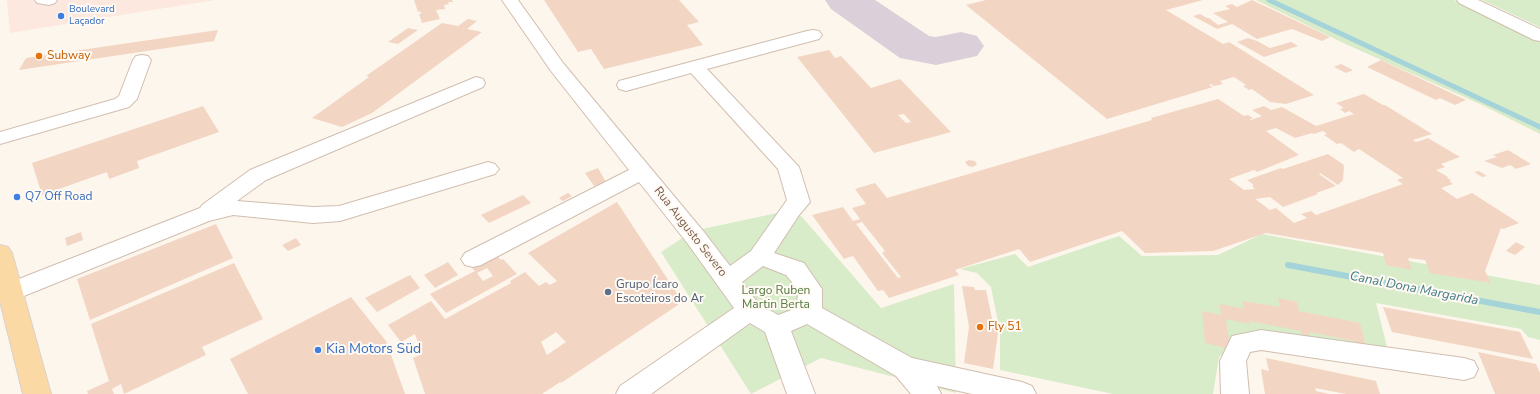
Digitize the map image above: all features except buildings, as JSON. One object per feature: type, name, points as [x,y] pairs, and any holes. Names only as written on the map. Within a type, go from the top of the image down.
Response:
[{"type":"main road","points":[[0,253],[6,286],[37,394]]},
{"type":"street","points":[[43,0],[50,0]]},
{"type":"street","name":"Rua Augusto Severo","points":[[510,0],[557,67],[696,238],[749,310],[776,326]]},
{"type":"street","points":[[1465,0],[1540,36]]},
{"type":"street","points":[[626,85],[813,35]]},
{"type":"street","points":[[0,138],[122,103],[127,99],[142,60]]},
{"type":"street","points":[[695,67],[788,167],[799,202],[791,210],[760,257],[728,280]]},
{"type":"street","points":[[203,215],[258,175],[476,83]]},
{"type":"street","points":[[6,286],[203,215],[233,208],[313,215],[340,213],[488,169]]},
{"type":"street","points":[[473,260],[641,172]]},
{"type":"street","points":[[760,257],[780,262],[796,269],[810,290],[809,314]]},
{"type":"street","points":[[630,394],[749,310]]},
{"type":"street","points":[[801,394],[776,326],[809,314],[906,368],[1022,394]]},
{"type":"street","points":[[1235,394],[1234,361],[1241,343],[1261,340],[1464,369]]},
{"type":"street","points":[[906,368],[927,394]]},
{"type":"shaded area","name":"Boulevard Laçador","points":[[7,0],[215,0],[10,33]]},
{"type":"green space","points":[[1256,0],[1454,0],[1540,40],[1540,134],[1482,105],[1341,42]]},
{"type":"green space","points":[[1482,0],[1540,0],[1540,27]]},
{"type":"green space","name":"Largo Ruben Martin Berta","points":[[791,210],[802,217],[881,308],[954,284],[956,393],[821,358],[751,394],[661,252],[693,231]]},
{"type":"green space","points":[[1262,234],[1540,285],[1540,340],[1528,337],[1521,329],[1376,303],[1387,347],[1245,335],[1219,357],[1213,394],[1113,394],[1000,370],[1000,332],[991,287],[977,273],[960,269],[1015,254],[1028,267],[1119,236],[1142,256],[1218,255]]},
{"type":"waterway","points":[[1269,0],[1540,127]]},
{"type":"waterway","name":"Canal Dona Margarida","points":[[1288,265],[1540,312]]},
{"type":"taxiway","points":[[846,0],[916,48],[936,51],[961,46]]},
{"type":"place","name":"Boulevard Laçador","points":[[61,16]]},
{"type":"place","name":"Subway","points":[[39,56]]},
{"type":"place","name":"Q7 Off Road","points":[[17,197]]},
{"type":"place","name":"Grupo Ícaro Escoteiros do Ar","points":[[608,292]]},
{"type":"place","name":"Fly 51","points":[[980,327]]},
{"type":"place","name":"Kia Motors Süd","points":[[318,350]]}]
